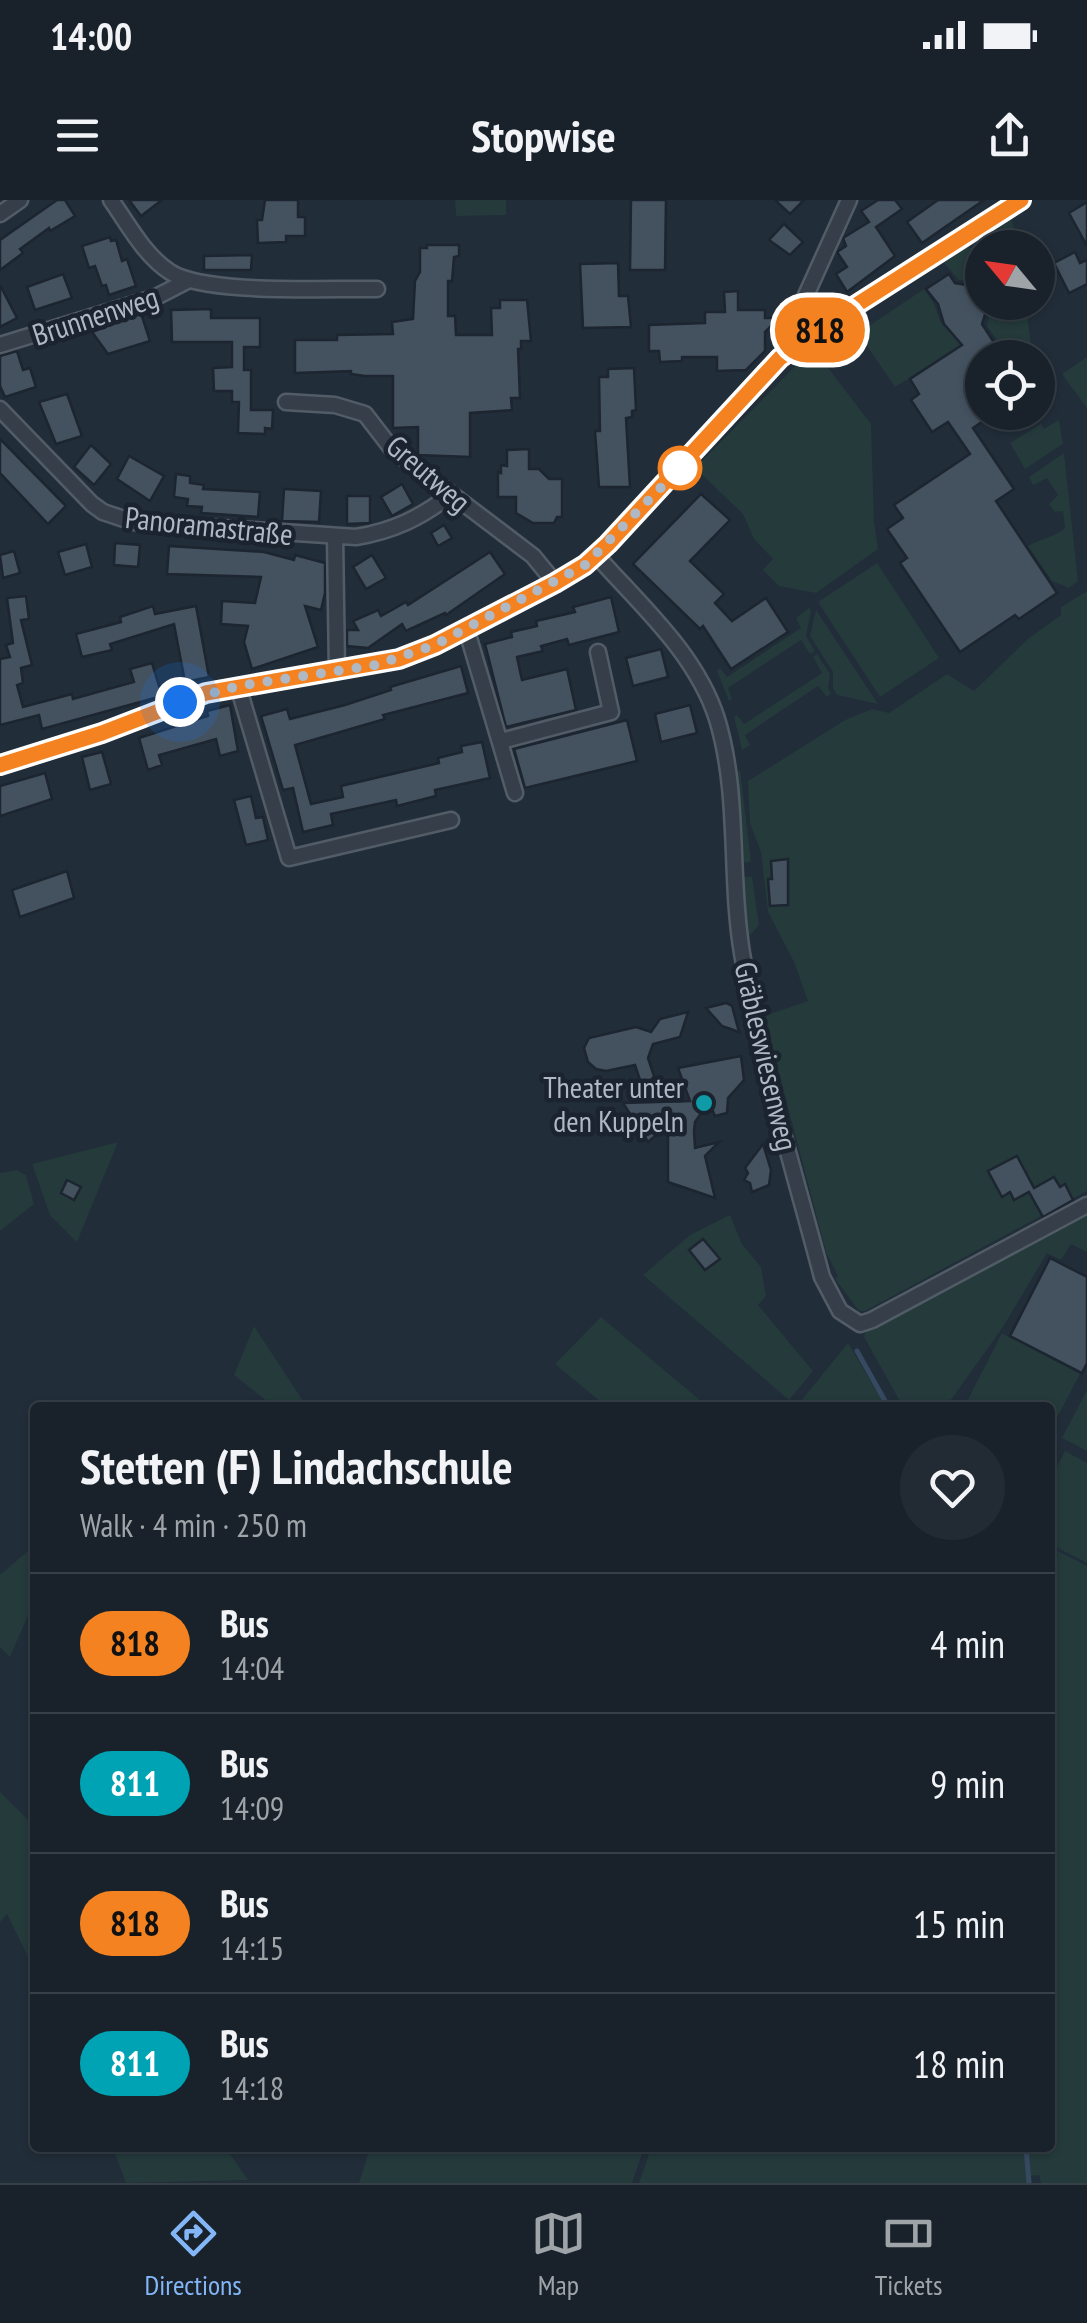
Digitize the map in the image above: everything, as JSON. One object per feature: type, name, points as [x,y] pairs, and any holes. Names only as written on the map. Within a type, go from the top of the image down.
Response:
[{"type":"street","points":[[0,214],[20,200]]},
{"type":"street","name":"Brunnenweg","points":[[111,200],[148,251],[170,272],[187,281],[217,286],[377,289]]},
{"type":"street","points":[[794,347],[793,328],[798,313],[849,200]]},
{"type":"street","points":[[0,765],[102,733],[206,693],[399,659],[555,583],[596,555],[794,347],[1021,200]]},
{"type":"street","name":"Brunnenweg","points":[[0,345],[156,297],[187,281]]},
{"type":"street","name":"Greutweg","points":[[286,402],[335,405],[365,414],[392,449],[532,556],[555,583]]},
{"type":"street","name":"Panoramastraße","points":[[0,408],[103,512],[133,522],[335,538],[390,532],[429,512],[450,495]]},
{"type":"street","points":[[335,538],[337,670]]},
{"type":"street","name":"Gräbleswiesenweg","points":[[596,555],[680,649],[717,719],[727,764],[745,968],[822,1277],[840,1311],[860,1324],[872,1320],[1087,1206]]},
{"type":"street","points":[[466,628],[514,793]]},
{"type":"street","points":[[501,741],[611,712],[598,652]]},
{"type":"street","points":[[238,686],[289,858],[452,820]]},
{"type":"green space","points":[[455,200],[506,200],[506,215],[456,216]]},
{"type":"green space","points":[[1011,218],[1014,230],[1001,230],[998,226]]},
{"type":"green space","points":[[965,247],[965,280],[959,280],[944,263]]},
{"type":"green space","points":[[924,289],[941,323],[962,345],[895,387],[852,324],[858,319],[866,328]]},
{"type":"green space","points":[[988,320],[1028,320],[1030,340],[997,340],[987,326]]},
{"type":"green space","points":[[813,348],[871,424],[878,549],[816,593],[779,586],[763,570],[773,559],[754,539],[743,514],[695,468]]},
{"type":"green space","points":[[1087,357],[1087,408],[1062,374]]},
{"type":"green space","points":[[1059,420],[1063,444],[1025,469],[1010,443],[1031,430],[1055,430]]},
{"type":"green space","points":[[1064,453],[1078,581],[1069,588],[1052,581],[1028,546],[1065,528],[1063,511],[1055,512],[1049,504],[1058,495],[1047,478],[1033,485],[1029,477]]},
{"type":"green space","points":[[877,563],[939,658],[880,697],[818,602]]},
{"type":"green space","points":[[1087,591],[1087,1191],[859,1311],[835,1279],[838,1276],[826,1252],[764,1016],[808,1001],[794,962],[768,912],[761,852],[750,823],[748,781],[845,720],[872,709],[889,713],[947,674],[974,691],[1029,638],[1061,615],[1061,607]]},
{"type":"green space","points":[[809,608],[806,636],[815,651],[810,654],[801,640],[728,688],[732,699],[729,701],[717,671],[720,668],[727,677],[801,628],[796,618]]},
{"type":"green space","points":[[816,610],[878,704],[837,695],[833,672],[810,636]]},
{"type":"green space","points":[[817,654],[830,674],[831,694],[827,697],[818,686],[745,735],[750,745],[742,750],[734,717],[737,715],[744,724],[822,673],[813,657]]},
{"type":"green space","points":[[740,770],[751,862],[741,863],[732,775]]},
{"type":"green space","points":[[743,877],[752,877],[759,925],[748,938]]},
{"type":"green space","points":[[118,1142],[77,1242],[50,1215],[32,1164]]},
{"type":"green space","points":[[17,1170],[26,1175],[34,1204],[0,1231],[0,1173]]},
{"type":"green space","points":[[1087,1211],[1087,1252],[1071,1244],[1061,1260],[1047,1253],[1003,1327],[949,1402],[900,1402],[864,1337],[866,1330]]},
{"type":"green space","points":[[730,1215],[742,1244],[761,1267],[766,1296],[758,1305],[813,1371],[789,1400],[643,1275],[690,1235]]},
{"type":"green space","points":[[601,1317],[702,1402],[601,1402],[555,1364]]},
{"type":"green space","points":[[254,1326],[304,1402],[268,1402],[234,1375]]},
{"type":"green space","points":[[1002,1333],[1080,1374],[1055,1422],[1055,1402],[967,1402]]},
{"type":"green space","points":[[848,1343],[883,1402],[800,1402]]},
{"type":"green space","points":[[1087,1390],[1087,1451],[1062,1438]]},
{"type":"green space","points":[[1065,1451],[1087,1463],[1087,1563],[1055,1547],[1055,1470]]},
{"type":"green space","points":[[30,1549],[30,1611],[10,1657],[0,1647],[0,1575]]},
{"type":"green space","points":[[1055,1550],[1087,1566],[1087,2183],[1041,2183],[1039,2175],[1031,2176],[1032,2183],[639,2183],[650,2152],[1055,2152]]},
{"type":"green space","points":[[0,1792],[30,1822],[30,1961],[7,1914],[0,1922]]},
{"type":"green space","points":[[114,2152],[229,2152],[248,2180],[126,2183]]},
{"type":"green space","points":[[369,2152],[643,2152],[632,2183],[359,2183]]},
{"type":"building","points":[[57,200],[65,200],[75,216],[50,231],[49,228],[0,270],[0,240]]},
{"type":"building","points":[[129,200],[162,200],[141,216]]},
{"type":"building","points":[[265,200],[298,200],[298,217],[305,217],[305,236],[286,236],[286,242],[258,243],[257,220],[262,220]]},
{"type":"building","points":[[631,200],[666,200],[665,270],[630,270]]},
{"type":"building","points":[[775,200],[804,200],[790,214]]},
{"type":"building","points":[[878,200],[895,200],[902,209],[876,227],[895,256],[847,292],[836,274],[847,267],[837,252],[846,246],[843,238],[869,222],[861,211]]},
{"type":"building","points":[[938,200],[984,200],[922,243],[907,222]]},
{"type":"building","points":[[1087,202],[1087,246],[1069,213]]},
{"type":"building","points":[[784,224],[803,242],[790,255],[769,240]]},
{"type":"building","points":[[110,237],[111,241],[116,240],[122,261],[127,259],[136,286],[109,295],[95,266],[89,268],[82,246]]},
{"type":"building","points":[[459,245],[452,281],[448,281],[448,316],[455,316],[456,335],[492,335],[491,308],[500,308],[500,300],[527,300],[531,341],[521,341],[518,349],[520,398],[511,398],[512,410],[470,413],[470,457],[418,455],[418,427],[393,428],[393,376],[365,376],[351,371],[295,373],[295,340],[393,334],[392,322],[413,319],[420,248]]},
{"type":"building","points":[[1075,252],[1080,263],[1087,260],[1087,284],[1069,293],[1055,262]]},
{"type":"building","points":[[252,255],[251,270],[204,270],[204,256]]},
{"type":"building","points":[[618,263],[619,296],[628,296],[631,327],[583,328],[580,264]]},
{"type":"building","points":[[63,274],[72,298],[35,310],[27,287]]},
{"type":"building","points":[[949,274],[955,283],[965,285],[965,320],[983,320],[992,340],[965,340],[965,430],[974,430],[1014,489],[996,501],[1057,593],[1019,619],[1015,615],[960,652],[900,563],[907,558],[887,529],[903,518],[894,505],[970,454],[948,422],[932,432],[911,400],[919,394],[910,379],[962,345],[944,324],[938,304],[926,289]]},
{"type":"building","points":[[0,285],[17,318],[0,327]]},
{"type":"building","points":[[738,291],[738,310],[765,310],[765,318],[779,318],[765,332],[765,351],[746,370],[717,371],[717,357],[682,357],[682,361],[660,362],[659,351],[649,351],[649,325],[705,323],[705,312],[725,312],[724,292]]},
{"type":"building","points":[[211,309],[211,318],[260,318],[260,347],[244,347],[244,370],[251,370],[251,410],[273,410],[272,429],[265,428],[265,434],[238,433],[239,402],[232,402],[232,391],[214,391],[213,368],[232,367],[232,342],[172,342],[171,310]]},
{"type":"building","points":[[141,313],[150,341],[108,354],[92,332]]},
{"type":"building","points":[[17,351],[23,370],[30,368],[36,387],[5,397],[0,386],[0,356]]},
{"type":"building","points":[[634,368],[636,410],[626,418],[630,487],[599,487],[595,431],[600,431],[599,377],[608,377],[608,369]]},
{"type":"building","points":[[67,394],[82,436],[56,444],[39,402]]},
{"type":"building","points":[[0,439],[66,506],[48,524],[0,473]]},
{"type":"building","points":[[91,445],[111,464],[94,485],[74,467]]},
{"type":"building","points":[[529,449],[529,469],[539,469],[549,479],[562,479],[562,517],[554,523],[533,523],[516,513],[516,497],[498,497],[498,472],[501,473],[501,465],[507,466],[507,450]]},
{"type":"building","points":[[129,456],[164,476],[150,501],[117,479]]},
{"type":"building","points":[[176,474],[190,476],[190,483],[204,485],[203,489],[260,492],[258,517],[201,513],[202,507],[187,506],[188,499],[174,497]]},
{"type":"building","points":[[402,484],[413,504],[392,516],[381,497]]},
{"type":"building","points":[[284,489],[321,491],[319,522],[282,521]]},
{"type":"building","points":[[701,494],[730,520],[690,561],[724,594],[715,603],[732,621],[766,598],[788,632],[731,669],[703,626],[700,629],[633,564]]},
{"type":"building","points":[[347,496],[370,496],[370,523],[347,524]]},
{"type":"building","points":[[444,525],[452,538],[438,546],[431,533]]},
{"type":"building","points":[[115,543],[140,545],[138,567],[114,565]]},
{"type":"building","points":[[86,544],[92,567],[65,575],[58,552]]},
{"type":"building","points":[[169,546],[264,552],[294,560],[295,555],[325,563],[321,610],[305,606],[318,647],[252,669],[244,642],[248,626],[221,624],[222,601],[255,603],[261,577],[167,574]]},
{"type":"building","points":[[14,551],[20,573],[3,578],[0,555]]},
{"type":"building","points":[[490,552],[505,574],[446,615],[406,631],[402,624],[368,648],[347,646],[347,630],[358,630],[353,621],[378,610],[381,616],[406,602],[408,605]]},
{"type":"building","points":[[372,555],[386,578],[366,589],[353,567]]},
{"type":"building","points":[[26,596],[29,619],[21,620],[32,665],[21,668],[23,683],[17,685],[23,707],[72,694],[73,699],[134,682],[130,669],[152,663],[162,696],[42,729],[39,715],[0,725],[0,659],[10,657],[6,645],[13,643],[7,598]]},
{"type":"building","points":[[611,597],[619,632],[569,645],[567,639],[541,646],[543,651],[517,657],[522,680],[567,669],[576,710],[506,727],[485,644],[537,626],[536,621],[575,612],[573,607]]},
{"type":"building","points":[[153,606],[155,614],[196,606],[209,677],[185,682],[174,624],[110,644],[112,650],[82,657],[76,634],[121,622],[120,617]]},
{"type":"building","points":[[661,649],[668,677],[633,686],[626,658]]},
{"type":"building","points":[[461,666],[468,693],[383,715],[385,719],[295,745],[311,804],[343,797],[341,786],[439,763],[438,758],[462,752],[461,746],[482,742],[490,778],[435,790],[436,796],[397,806],[396,800],[331,814],[333,825],[303,832],[293,788],[283,790],[261,716],[287,709],[290,719]]},
{"type":"building","points":[[230,705],[238,751],[220,756],[216,739],[159,755],[162,765],[148,770],[139,738]]},
{"type":"building","points":[[690,705],[697,733],[661,742],[655,714]]},
{"type":"building","points":[[627,720],[637,761],[525,788],[514,749]]},
{"type":"building","points":[[102,752],[111,784],[90,790],[82,757]]},
{"type":"building","points":[[45,773],[52,799],[0,816],[0,786]]},
{"type":"building","points":[[251,796],[256,818],[263,817],[268,840],[246,845],[234,800]]},
{"type":"building","points":[[788,859],[788,905],[770,906],[771,861]]},
{"type":"building","points":[[67,871],[74,898],[20,917],[12,890]]},
{"type":"building","points":[[726,1003],[732,1006],[739,1032],[722,1026],[706,1008]]},
{"type":"building","points":[[688,1012],[680,1037],[653,1044],[648,1058],[654,1076],[649,1084],[640,1080],[635,1065],[606,1071],[588,1062],[584,1048],[589,1038],[636,1027],[651,1032],[660,1019]]},
{"type":"building","points":[[741,1056],[744,1080],[728,1098],[727,1113],[715,1116],[709,1102],[695,1122],[695,1148],[719,1142],[705,1156],[715,1198],[668,1182],[668,1125],[648,1142],[623,1103],[690,1101],[678,1068]]},
{"type":"building","points":[[763,1144],[771,1170],[769,1185],[752,1192],[750,1183],[744,1180],[748,1173],[745,1168]]},
{"type":"building","points":[[1017,1156],[1034,1188],[1054,1177],[1060,1187],[1065,1184],[1073,1200],[1043,1217],[1029,1192],[1014,1200],[1010,1192],[1002,1197],[988,1171]]},
{"type":"building","points":[[67,1180],[81,1187],[74,1200],[61,1193]]},
{"type":"building","points":[[703,1239],[720,1259],[705,1270],[689,1250]]},
{"type":"building","points":[[1050,1258],[1087,1277],[1087,1363],[1082,1373],[1010,1336]]},
{"type":"waterway","points":[[857,1351],[886,1402]]},
{"type":"waterway","points":[[1026,2152],[1029,2183]]},
{"type":"bus line","name":"818","points":[[0,765],[102,733],[206,693],[399,659],[435,645],[555,583],[585,565],[608,544],[780,358],[1021,200]]},
{"type":"place","name":"Theater unter den Kuppeln","points":[[704,1103]]},
{"type":"route","points":[[180,702],[238,686],[376,665],[435,645],[585,565],[684,464],[680,468]]}]
